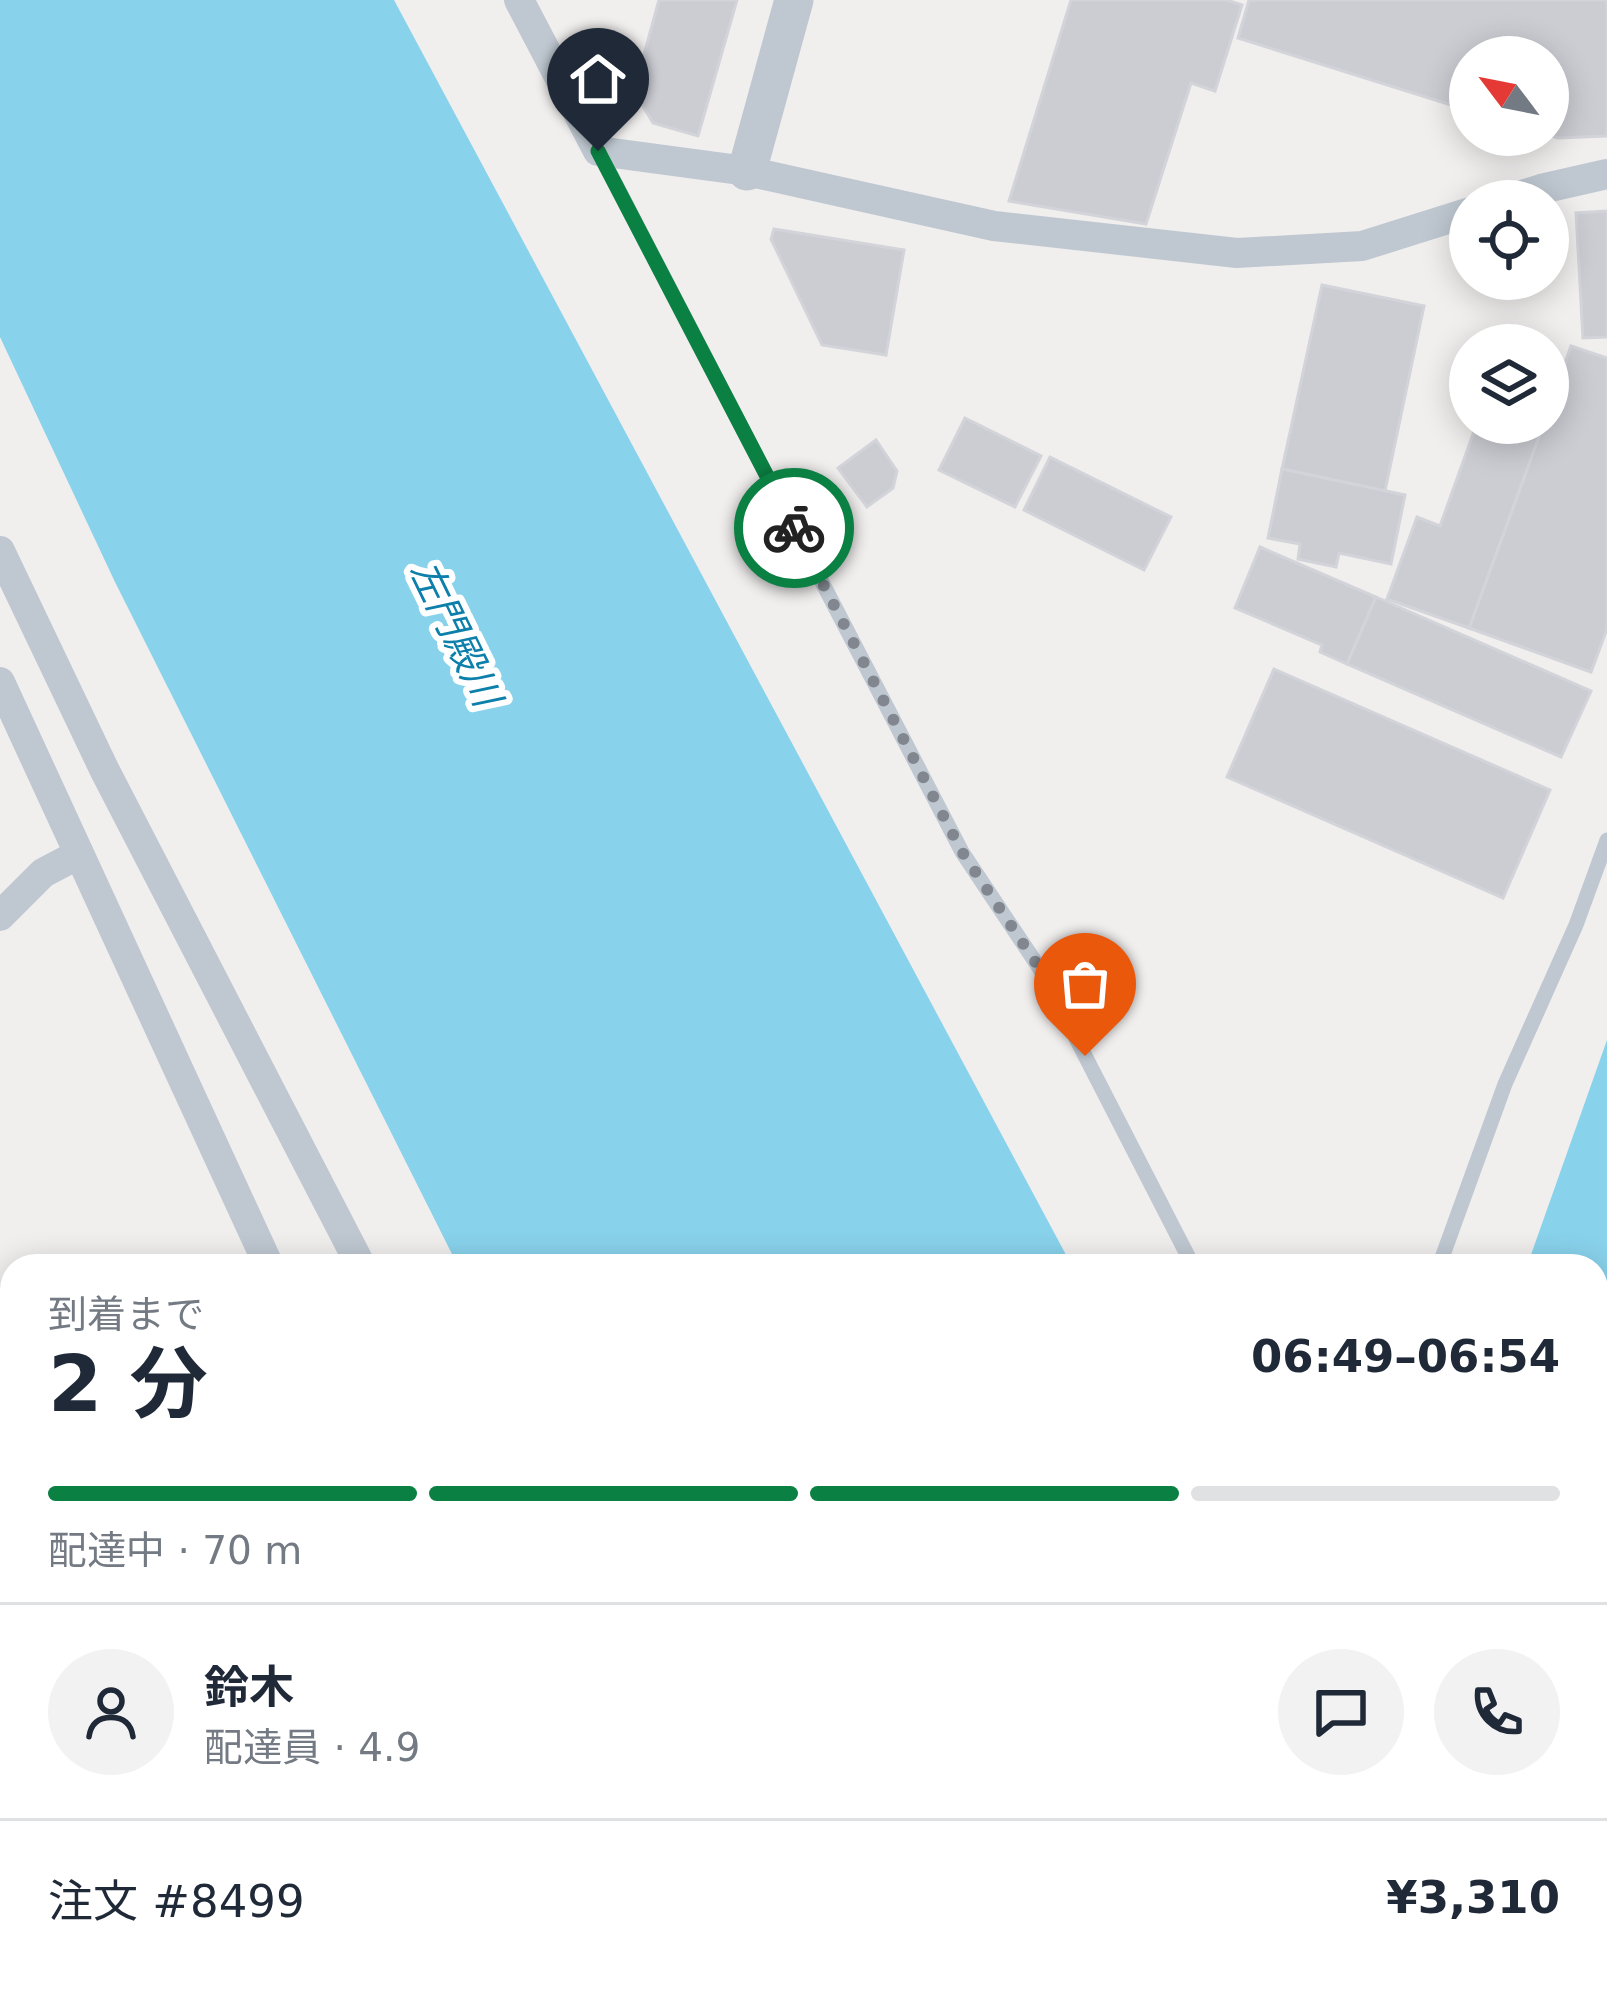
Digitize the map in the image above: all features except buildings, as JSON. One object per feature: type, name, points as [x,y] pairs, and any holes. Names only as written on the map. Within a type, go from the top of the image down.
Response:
[{"type":"street","points":[[519,0],[598,151],[747,171],[994,226],[1237,253],[1362,247],[1449,219]]},
{"type":"street","points":[[747,171],[794,0]]},
{"type":"street","points":[[1569,183],[1607,174]]},
{"type":"street","points":[[0,551],[105,771],[355,1254]]},
{"type":"street","points":[[0,682],[263,1254]]},
{"type":"street","points":[[0,916],[43,873],[79,854]]},
{"type":"lane","points":[[598,151],[962,852],[1042,972],[1187,1254]]},
{"type":"lane","points":[[1443,1254],[1505,1084],[1576,925],[1607,840]]},
{"type":"water","name":"左門殿川","points":[[0,0],[394,0],[1066,1254],[452,1254],[115,582],[0,337]]},
{"type":"water","points":[[1607,1040],[1607,1254],[1531,1254]]},
{"type":"way so far","points":[[794,528],[962,852],[1042,972],[1085,1056]]},
{"type":"route","points":[[598,151],[794,528]]}]
